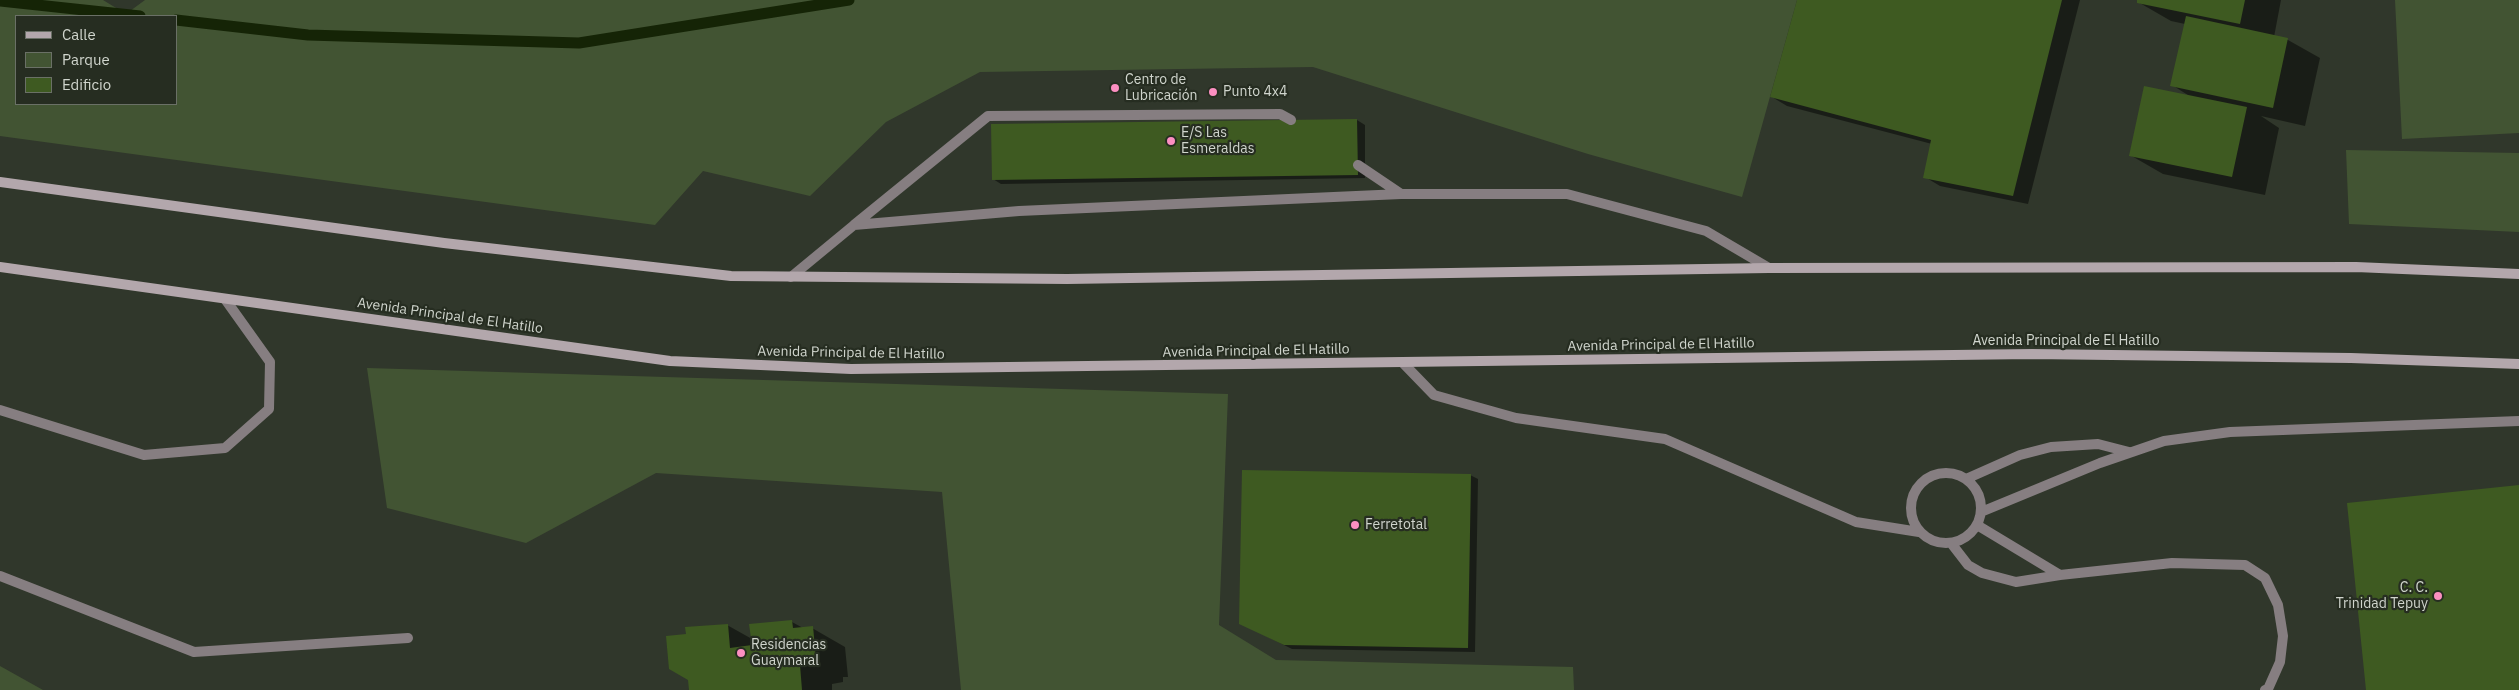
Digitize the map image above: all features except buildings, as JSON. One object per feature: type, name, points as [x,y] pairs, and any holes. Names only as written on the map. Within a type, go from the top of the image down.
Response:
[{"type":"main road","points":[[0,182],[464,245],[731,276],[1067,280],[1769,268],[2356,267],[2519,274]]},
{"type":"main road","name":"Avenida Principal de El Hatillo","points":[[0,267],[670,361],[850,369],[2032,354],[2351,358],[2519,364]]},
{"type":"lane","points":[[791,277],[988,116],[1280,114],[1290,120]]},
{"type":"lane","points":[[1358,165],[1401,194]]},
{"type":"lane","points":[[854,225],[1019,210],[1401,194],[1567,194],[1706,230],[1769,268]]},
{"type":"lane","points":[[0,410],[144,455],[225,448],[269,409],[270,362],[225,299]]},
{"type":"lane","points":[[1403,363],[1434,395],[1516,418],[1665,439],[1856,522],[1919,532],[1939,543],[1951,543],[1966,537],[1976,525],[1981,512],[1980,501],[1975,489],[1966,479],[1954,474],[1940,473],[1925,479],[1915,490],[1910,504],[1912,519],[1919,532]]},
{"type":"lane","points":[[1981,512],[2129,452],[2164,441],[2230,432],[2519,421]]},
{"type":"lane","points":[[1966,479],[2020,455],[2050,447],[2098,444],[2129,452]]},
{"type":"lane","points":[[1976,525],[2060,575]]},
{"type":"lane","points":[[1951,543],[1968,565],[1982,573],[2016,582],[2060,575],[2172,563],[2245,566],[2265,578],[2278,605],[2283,636],[2280,662],[2265,690]]},
{"type":"lane","points":[[0,576],[194,652],[408,638]]},
{"type":"green space","points":[[0,0],[103,0],[126,14],[145,0],[1797,0],[1742,197],[1588,154],[1313,67],[980,72],[886,122],[810,196],[703,171],[655,225],[0,136]]},
{"type":"green space","points":[[2395,0],[2519,0],[2519,133],[2402,139]]},
{"type":"green space","points":[[2346,150],[2519,153],[2519,232],[2349,224]]},
{"type":"green space","points":[[367,368],[1228,394],[1219,625],[1276,660],[1573,667],[1574,690],[961,690],[942,492],[656,473],[526,543],[387,508]]},
{"type":"green space","points":[[0,666],[43,690],[0,690]]},
{"type":"waterway","points":[[178,20],[308,35],[579,43],[849,0]]},
{"type":"waterway","points":[[0,1],[131,15]]},
{"type":"place","name":"Centro de Lubricación","points":[[1115,88]]},
{"type":"place","name":"Punto 4x4","points":[[1213,92]]},
{"type":"place","name":"E/S Las Esmeraldas","points":[[1171,141]]},
{"type":"place","name":"Ferretotal","points":[[1355,525]]},
{"type":"place","name":"C. C. Trinidad Tepuy","points":[[2438,596]]},
{"type":"place","name":"Residencias Guaymaral","points":[[741,653]]}]
